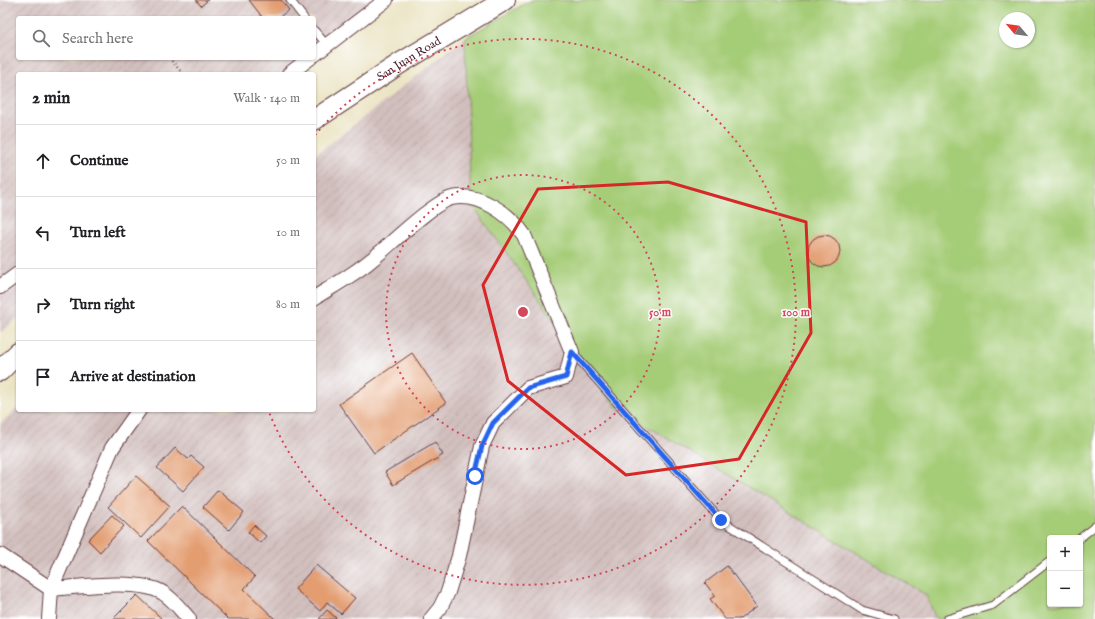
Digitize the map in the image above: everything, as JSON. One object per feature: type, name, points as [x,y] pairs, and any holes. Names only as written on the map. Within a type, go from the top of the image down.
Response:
[{"type":"main road","name":"San Juan Road","points":[[316,119],[399,64],[505,0]]},
{"type":"main road","points":[[0,371],[16,355]]},
{"type":"street","points":[[316,53],[386,0]]},
{"type":"street","points":[[292,72],[307,60]]},
{"type":"street","points":[[316,297],[369,262],[443,201],[460,197],[478,200],[500,211],[518,226],[524,235],[572,352],[566,377],[528,388],[493,423],[482,446],[459,556],[448,592],[440,608],[431,619]]},
{"type":"street","points":[[0,287],[16,275]]},
{"type":"street","points":[[49,619],[50,589],[112,448],[138,412]]},
{"type":"street","points":[[0,555],[50,589],[127,584],[148,587],[168,596],[189,619]]},
{"type":"lane","points":[[290,0],[302,16]]},
{"type":"lane","points":[[316,32],[327,45]]},
{"type":"lane","points":[[572,352],[721,520],[862,610],[894,619]]},
{"type":"lane","points":[[1083,536],[1095,526]]},
{"type":"lane","points":[[947,619],[993,605],[1047,563]]},
{"type":"path","points":[[171,60],[181,72]]},
{"type":"highlighted area","points":[[668,182],[806,222],[811,333],[739,459],[626,475],[508,381],[483,285],[538,189]]},
{"type":"shaded area","points":[[0,0],[370,0],[316,50],[316,16],[16,16],[16,60],[305,60],[291,72],[16,72],[16,320],[0,333]]},
{"type":"shaded area","points":[[465,38],[471,203],[926,595],[936,619],[0,619],[0,424],[16,410],[16,412],[316,412],[316,154]]},
{"type":"green space","points":[[531,0],[1095,0],[1095,619],[936,619],[926,595],[616,407],[471,203],[465,38]]},
{"type":"building","points":[[196,0],[208,0],[201,6]]},
{"type":"building","points":[[249,0],[281,0],[289,10],[281,16],[261,16]]},
{"type":"building","points":[[821,235],[827,235],[837,242],[840,251],[839,257],[833,264],[827,267],[821,267],[811,260],[808,254],[808,248],[815,238]]},
{"type":"building","points":[[412,353],[446,403],[374,453],[339,404]]},
{"type":"building","points":[[435,442],[443,455],[393,485],[385,472]]},
{"type":"building","points":[[175,448],[188,459],[191,456],[204,467],[183,491],[157,468]]},
{"type":"building","points":[[136,476],[170,506],[141,538],[108,507]]},
{"type":"building","points":[[218,490],[244,512],[229,530],[203,507]]},
{"type":"building","points":[[182,506],[255,577],[244,589],[275,619],[228,619],[148,541]]},
{"type":"building","points":[[112,515],[124,526],[100,552],[88,540]]},
{"type":"building","points":[[254,525],[266,536],[260,543],[248,532]]},
{"type":"building","points":[[316,565],[355,598],[341,614],[327,602],[320,611],[295,589]]},
{"type":"building","points":[[727,566],[757,606],[740,619],[725,619],[710,599],[715,596],[705,583]]},
{"type":"building","points":[[137,595],[162,619],[113,619]]},
{"type":"building","points":[[327,610],[336,618],[319,619]]},
{"type":"route","points":[[475,476],[482,446],[493,423],[528,388],[566,377],[572,352],[721,520]]}]
